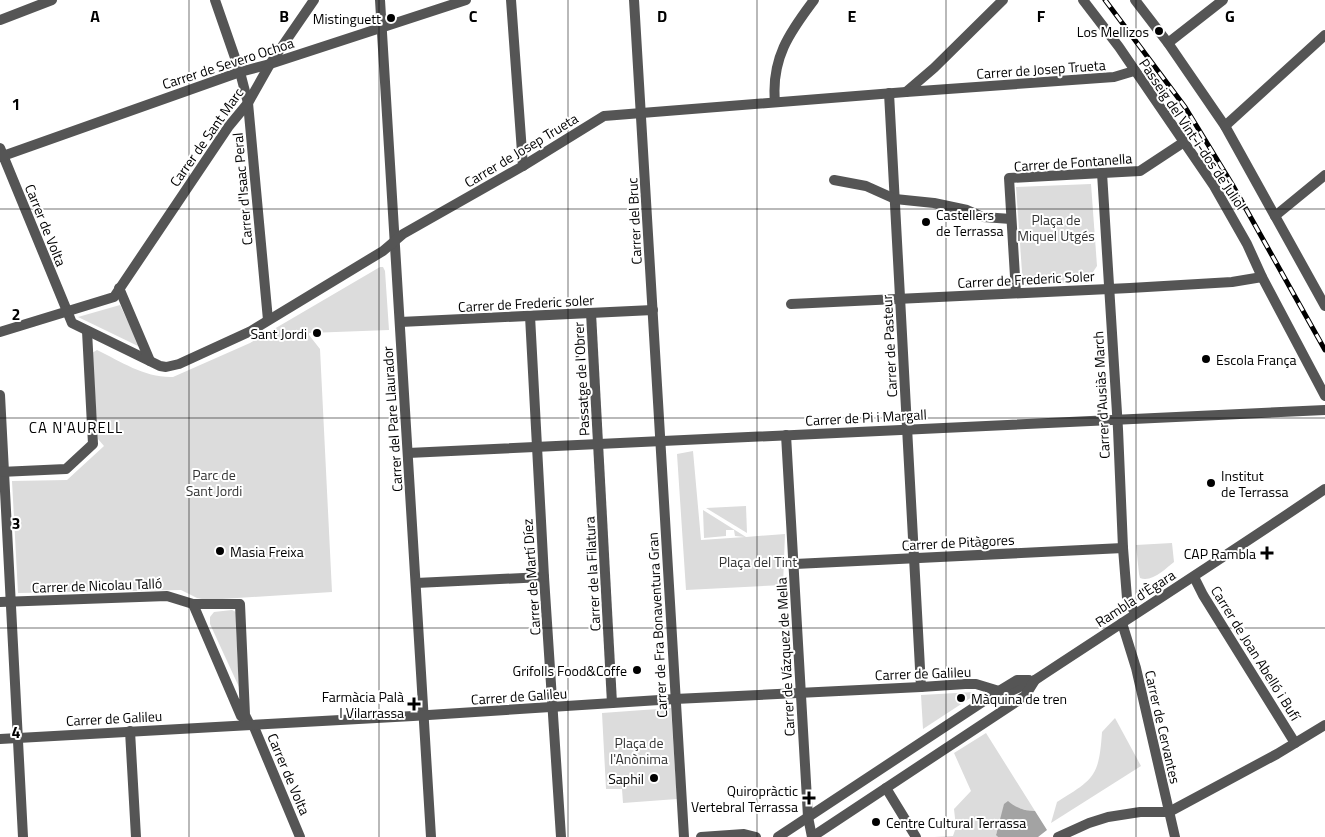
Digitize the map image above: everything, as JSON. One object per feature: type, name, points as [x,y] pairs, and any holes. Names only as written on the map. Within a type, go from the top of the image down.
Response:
[{"type":"street","points":[[0,20],[52,0]]},
{"type":"street","name":"Carrer d'Isaac Peral","points":[[215,0],[240,72],[248,103],[268,320]]},
{"type":"street","name":"Carrer de Sant Marc","points":[[119,288],[229,126],[248,103],[270,64],[314,0]]},
{"type":"street","name":"Carrer del Pare Llaurador","points":[[380,0],[431,837]]},
{"type":"street","name":"Carrer de Severo Ochoa","points":[[1,154],[240,72],[466,0]]},
{"type":"street","points":[[512,0],[523,166]]},
{"type":"street","name":"Carrer del Bruc","points":[[634,0],[661,441]]},
{"type":"street","points":[[775,102],[774,80],[783,44],[791,29],[814,0]]},
{"type":"street","points":[[906,92],[934,68],[1003,0]]},
{"type":"street","name":"Passeig del Vint-i-dos de Juliol","points":[[1084,0],[1119,46],[1134,71],[1219,194],[1247,244],[1262,277],[1325,396]]},
{"type":"street","name":"Passeig del Vint-i-dos de Juliol","points":[[1135,0],[1168,43],[1226,126],[1325,306]]},
{"type":"street","points":[[1168,43],[1223,0]]},
{"type":"street","points":[[1226,126],[1325,35]]},
{"type":"street","points":[[934,68],[938,82],[949,89]]},
{"type":"street","name":"Carrer de Josep Trueta","points":[[67,312],[72,323],[150,361],[166,367],[180,364],[251,332],[333,282],[395,242],[403,234],[523,166],[604,116],[1114,77],[1134,71]]},
{"type":"street","name":"Carrer de Pasteur","points":[[889,93],[921,687]]},
{"type":"street","name":"Carrer de Fontanella","points":[[1016,293],[1009,178],[1140,171],[1184,142]]},
{"type":"street","name":"Carrer de Volta","points":[[1,154],[67,312]]},
{"type":"street","name":"Carrer d'Ausiàs March","points":[[1102,173],[1123,548],[1127,598],[1135,613]]},
{"type":"street","points":[[1275,216],[1325,175]]},
{"type":"street","points":[[834,180],[866,186],[895,199],[934,203],[967,210],[983,216],[1011,219]]},
{"type":"street","name":"Carrer de Frederic Soler","points":[[791,304],[1232,282],[1262,277]]},
{"type":"street","points":[[0,332],[114,297],[119,288]]},
{"type":"street","points":[[119,288],[150,361]]},
{"type":"street","name":"Carrer de Frederic soler","points":[[400,322],[653,310]]},
{"type":"street","name":"Passatge de l'Obrer","points":[[591,313],[598,444]]},
{"type":"street","name":"Carrer de Martí Díez","points":[[530,316],[560,837]]},
{"type":"street","points":[[2,472],[66,469],[93,444],[87,331]]},
{"type":"street","points":[[0,395],[5,602],[23,837]]},
{"type":"street","name":"Carrer de Pi i Margall","points":[[408,452],[1325,410]]},
{"type":"street","name":"Carrer de Vázquez de Mella","points":[[786,435],[795,564],[800,692],[808,818]]},
{"type":"street","name":"Carrer de Fra Bonaventura Gran","points":[[661,441],[684,837]]},
{"type":"street","name":"Carrer de la Filatura","points":[[598,444],[612,703]]},
{"type":"street","name":"Rambla d'Ègara","points":[[808,818],[812,837],[1025,696],[1035,680],[1325,489]]},
{"type":"street","name":"Carrer de Pitàgores","points":[[795,564],[1123,548]]},
{"type":"street","points":[[416,583],[544,577]]},
{"type":"street","name":"Carrer de Joan Abelló i Bufí","points":[[1194,577],[1203,595],[1295,743]]},
{"type":"street","name":"Carrer de Nicolau Talló","points":[[5,602],[167,596],[193,604],[240,604],[245,715],[250,725]]},
{"type":"street","points":[[193,604],[241,716],[250,725]]},
{"type":"street","name":"Carrer de Cervantes","points":[[1122,624],[1136,668],[1175,837]]},
{"type":"street","points":[[778,837],[999,691],[1009,692],[1035,680]]},
{"type":"street","name":"Carrer de Galileu","points":[[0,739],[424,716],[800,692],[976,684],[999,691]]},
{"type":"street","points":[[993,717],[993,702],[999,691]]},
{"type":"street","name":"Carrer de Volta","points":[[250,725],[254,727],[300,837]]},
{"type":"street","points":[[1058,837],[1108,817],[1140,812],[1169,812],[1325,725]]},
{"type":"street","points":[[130,731],[136,837]]},
{"type":"street","points":[[886,788],[916,837]]},
{"type":"street","points":[[701,837],[744,834],[756,837]]},
{"type":"green space","name":"Plaça de Miquel Utgés","points":[[1091,184],[1097,266],[1087,281],[1023,286],[1016,187]]},
{"type":"green space","name":"Parc de Sant Jordi","points":[[383,267],[385,271],[389,330],[309,333],[320,349],[332,592],[207,600],[197,598],[181,590],[18,593],[12,481],[67,480],[104,446],[98,439],[92,353],[97,350],[143,372],[163,377],[173,377],[250,343]]},
{"type":"green space","points":[[120,305],[140,347],[78,317]]},
{"type":"green space","name":"Plaça del Tint","points":[[693,451],[701,540],[745,537],[735,536],[734,530],[726,530],[726,536],[704,538],[703,510],[746,537],[785,534],[783,585],[686,590],[677,454]]},
{"type":"green space","points":[[746,506],[747,533],[706,508]]},
{"type":"green space","points":[[1172,543],[1174,562],[1154,577],[1140,578],[1136,545]]},
{"type":"green space","points":[[232,610],[236,612],[239,687],[210,624],[210,617],[214,612]]},
{"type":"green space","points":[[974,692],[975,695],[923,729],[921,695]]},
{"type":"green space","name":"Plaça de l'Anònima","points":[[671,708],[677,799],[623,803],[622,789],[606,789],[602,713]]},
{"type":"green space","points":[[1115,718],[1141,766],[1051,823],[1057,802],[1087,782],[1092,775],[1099,759],[1102,732]]},
{"type":"green space","points":[[986,733],[1035,811],[1015,807],[1001,820],[996,834],[998,837],[934,837],[953,836],[956,827],[954,809],[971,791],[954,753]]},
{"type":"shaded area","points":[[1008,801],[1021,809],[1035,811],[1047,830],[1038,837],[998,837],[996,835],[1004,804]]},
{"type":"railway","points":[[1105,0],[1185,107],[1232,184],[1325,350]]},
{"type":"place","name":"Mistinguett","points":[[391,18]]},
{"type":"place","name":"Los Mellizos","points":[[1159,31]]},
{"type":"place","name":"Castellers de Terrassa","points":[[926,222]]},
{"type":"place","name":"Sant Jordi","points":[[317,333]]},
{"type":"place","name":"Escola França","points":[[1206,359]]},
{"type":"place","name":"Institut de Terrassa","points":[[1211,483]]},
{"type":"place","name":"Masia Freixa","points":[[220,551]]},
{"type":"place","name":"CAP Rambla","points":[[1267,553]]},
{"type":"place","name":"Grifolls Food&Coffe","points":[[637,670]]},
{"type":"place","name":"Màquina de tren","points":[[961,698]]},
{"type":"place","name":"Farmàcia Palà I Vilarrassa","points":[[414,704]]},
{"type":"place","name":"Saphil","points":[[654,778]]},
{"type":"place","name":"Quiropràctic Vertebral Terrassa","points":[[809,798]]},
{"type":"place","name":"Centre Cultural Terrassa","points":[[876,822]]},
{"type":"district","name":"CA N'AURELL","points":[[76,427]]}]
